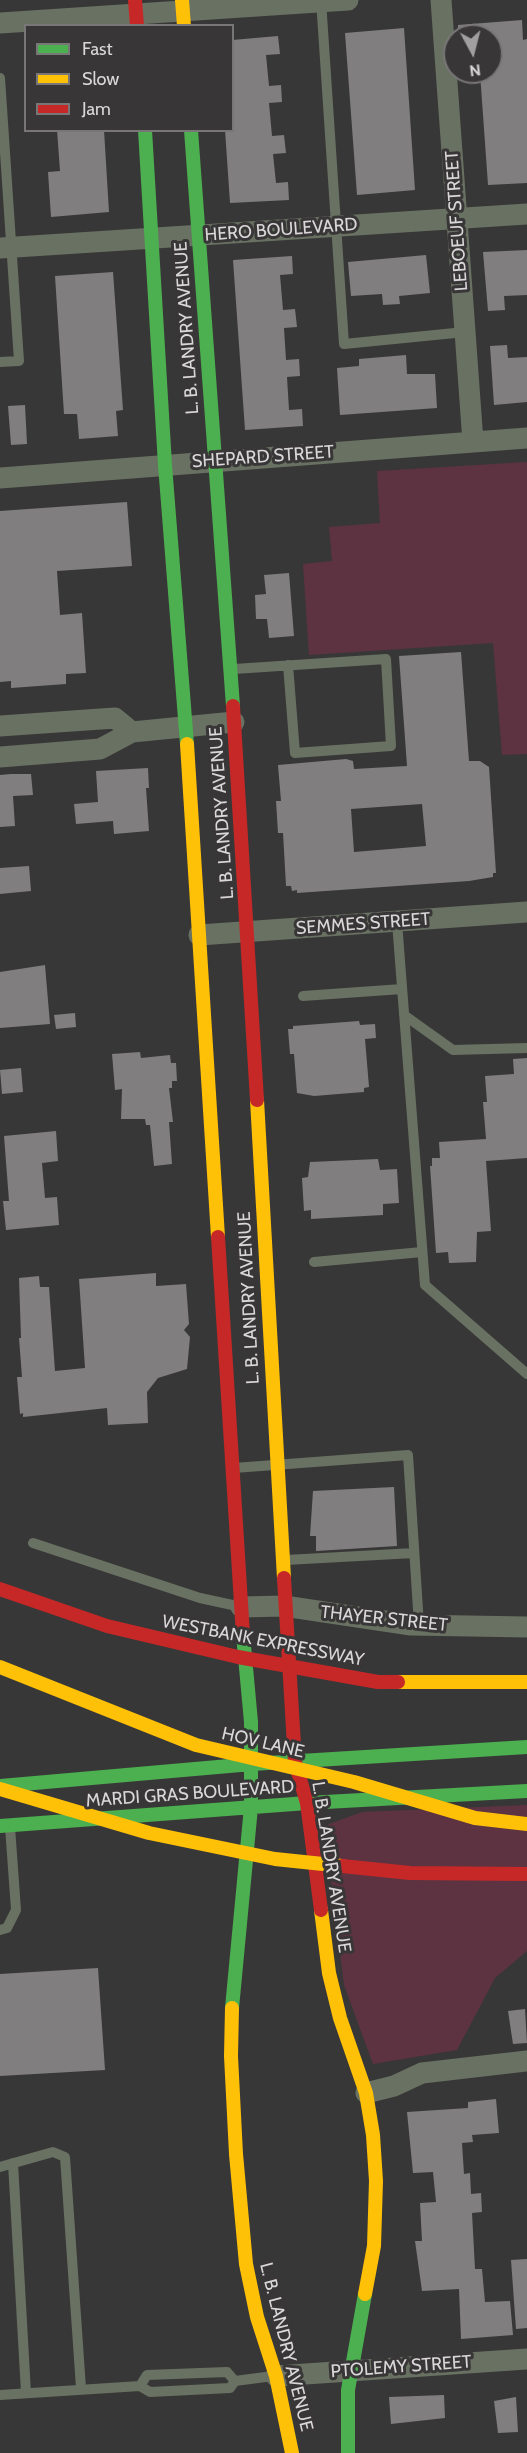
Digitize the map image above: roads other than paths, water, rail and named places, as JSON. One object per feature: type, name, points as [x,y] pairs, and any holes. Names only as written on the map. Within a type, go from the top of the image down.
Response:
[{"type":"main road","name":"L. B. LANDRY AVENUE","points":[[145,132],[165,465],[186,727],[252,1764],[251,1808],[232,1994],[231,2067],[236,2154],[246,2264],[257,2317],[276,2376],[292,2453]]},
{"type":"main road","name":"L. B. LANDRY AVENUE","points":[[191,132],[248,932],[276,1465],[295,1762],[307,1803],[329,1973],[340,2018],[366,2093],[376,2181],[374,2246],[366,2303],[351,2370],[348,2453]]},
{"type":"main road","name":"WESTBANK EXPRESSWAY","points":[[0,1589],[107,1626],[250,1659],[378,1682],[486,1684],[527,1682]]},
{"type":"main road","name":"HOV LANE","points":[[0,1667],[196,1745],[354,1782],[475,1818],[527,1824]]},
{"type":"main road","name":"MARDI GRAS BOULEVARD","points":[[2,1786],[252,1764],[527,1747]]},
{"type":"main road","points":[[2,1786],[30,1800],[149,1833],[275,1859],[410,1873],[527,1874]]},
{"type":"main road","name":"MARDI GRAS BOULEVARD","points":[[7,1818],[251,1808],[527,1791]]},
{"type":"street","points":[[0,23],[348,0]]},
{"type":"street","name":"LEBOEUF STREET","points":[[441,0],[473,442]]},
{"type":"street","name":"HERO BOULEVARD","points":[[7,248],[527,214]]},
{"type":"street","name":"SHEPARD STREET","points":[[0,478],[527,438]]},
{"type":"street","points":[[0,726],[115,718],[132,732]]},
{"type":"street","points":[[0,757],[100,749],[132,732],[234,722]]},
{"type":"street","name":"SEMMES STREET","points":[[199,935],[527,912]]},
{"type":"street","name":"THAYER STREET","points":[[241,1607],[284,1606],[339,1616],[419,1625],[527,1627]]},
{"type":"street","points":[[366,2093],[394,2086],[422,2073],[527,2061]]},
{"type":"street","name":"PTOLEMY STREET","points":[[276,2376],[527,2359]]},
{"type":"lane","points":[[321,1],[344,344],[465,332]]},
{"type":"lane","points":[[0,78],[7,248],[19,361],[0,363]]},
{"type":"lane","points":[[230,669],[386,658],[391,746],[295,753],[288,665]]},
{"type":"lane","points":[[397,922],[425,1285],[527,1374]]},
{"type":"lane","points":[[303,996],[402,989]]},
{"type":"lane","points":[[404,1015],[453,1050],[527,1048]]},
{"type":"lane","points":[[314,1262],[422,1252]]},
{"type":"lane","points":[[232,1468],[408,1455],[419,1625]]},
{"type":"lane","points":[[33,1544],[200,1598],[241,1607]]},
{"type":"lane","points":[[282,1561],[414,1553]]},
{"type":"lane","points":[[0,1930],[8,1928],[16,1910],[2,1786]]},
{"type":"lane","points":[[0,2167],[53,2152],[65,2157],[81,2388]]},
{"type":"lane","points":[[13,2163],[26,2393]]},
{"type":"lane","points":[[140,2386],[147,2375],[227,2372],[235,2380]]},
{"type":"lane","points":[[235,2380],[276,2376]]},
{"type":"lane","points":[[0,2395],[140,2386],[150,2392],[230,2388],[235,2380]]}]
